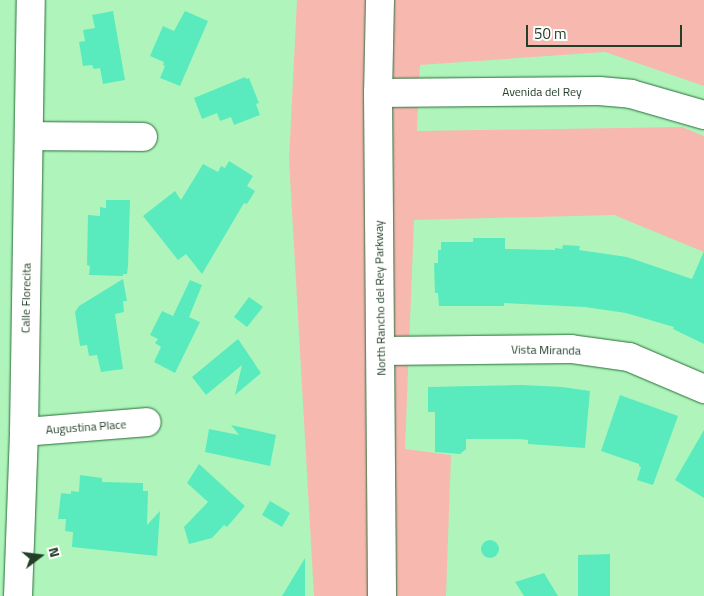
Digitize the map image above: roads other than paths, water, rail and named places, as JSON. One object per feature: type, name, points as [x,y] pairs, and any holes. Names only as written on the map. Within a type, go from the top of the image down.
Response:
[{"type":"street","name":"Calle Florecita","points":[[18,596],[24,432],[31,0]]},
{"type":"street","name":"North Rancho del Rey Parkway","points":[[380,0],[378,93],[382,596]]},
{"type":"street","name":"Avenida del Rey","points":[[378,93],[599,91],[631,94],[704,115]]},
{"type":"street","points":[[29,136],[143,137]]},
{"type":"street","name":"Vista Miranda","points":[[381,351],[571,349],[629,357],[704,389]]},
{"type":"street","name":"Augustina Place","points":[[24,432],[147,422]]}]
